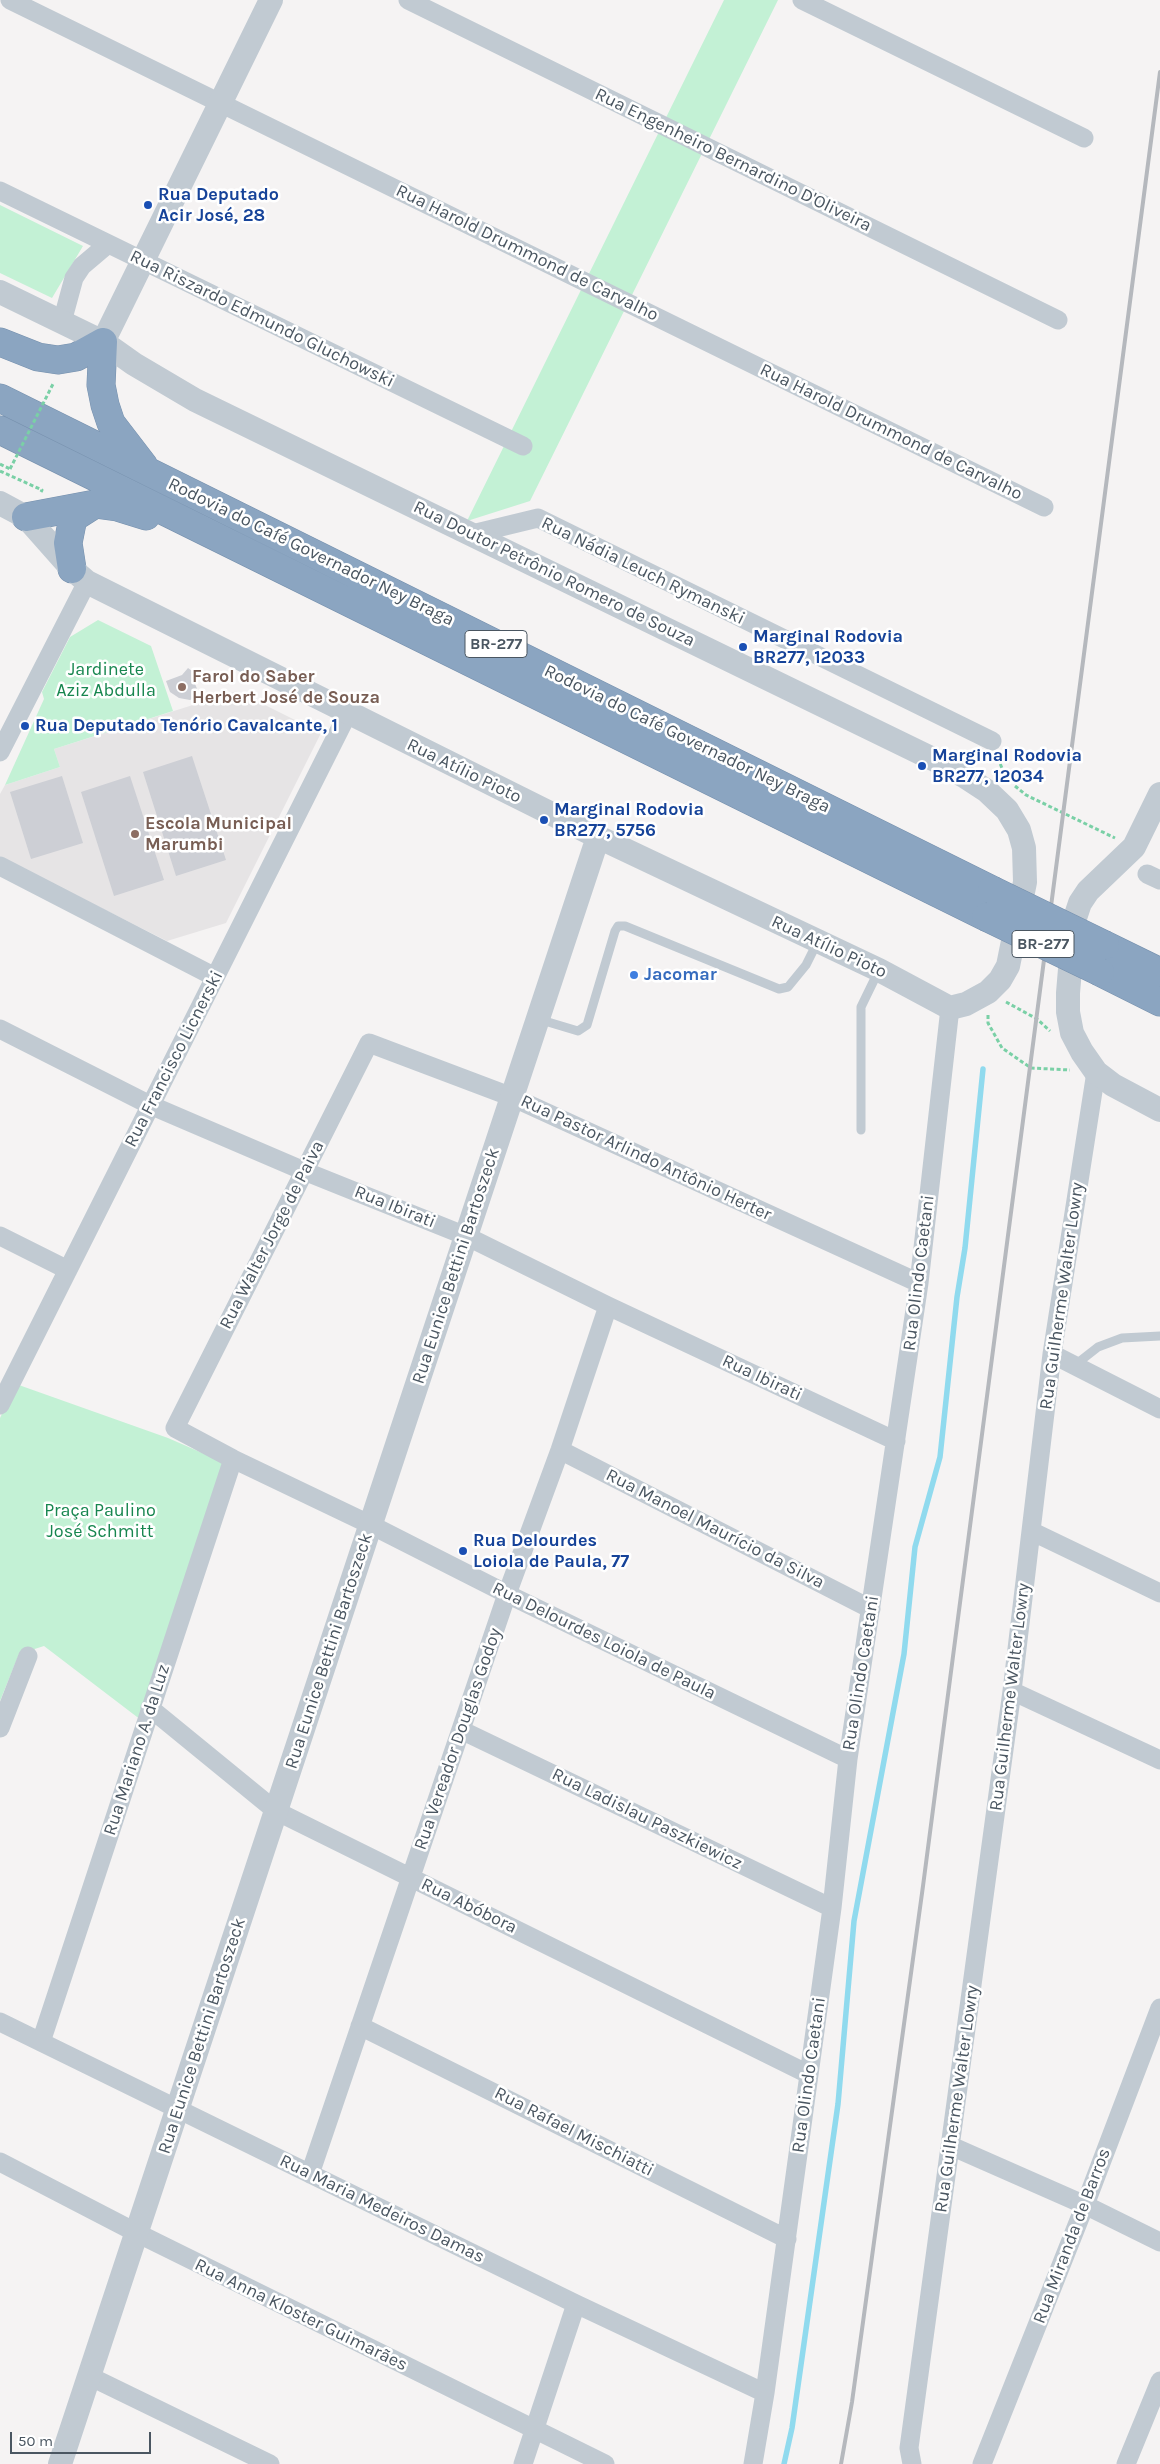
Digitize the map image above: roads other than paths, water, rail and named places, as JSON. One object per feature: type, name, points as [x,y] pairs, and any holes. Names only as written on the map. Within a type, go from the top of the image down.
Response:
[{"type":"highway","points":[[0,342],[38,357],[58,360],[76,357],[103,342]]},
{"type":"highway","points":[[103,342],[101,385],[108,414],[124,441],[150,472]]},
{"type":"highway","name":"Rodovia do Café Governador Ney Braga","points":[[0,398],[1160,972]]},
{"type":"highway","name":"Rodovia do Café Governador Ney Braga","points":[[0,430],[1160,1002]]},
{"type":"highway","points":[[79,575],[68,543],[73,518],[95,504]]},
{"type":"highway","points":[[33,506],[95,504],[117,507],[212,535]]},
{"type":"street","name":"Rua Harold Drummond de Carvalho","points":[[10,0],[1044,507]]},
{"type":"street","points":[[103,342],[271,0]]},
{"type":"street","name":"Rua Engenheiro Bernardino D'Oliveira","points":[[408,0],[1058,320]]},
{"type":"street","points":[[802,0],[1084,138]]},
{"type":"street","name":"Rua Riszardo Edmundo Gluchowski","points":[[0,191],[523,446]]},
{"type":"street","points":[[62,322],[74,278],[82,266],[108,244]]},
{"type":"street","name":"Rua Doutor Petrônio Romero de Souza","points":[[0,292],[103,342],[141,368],[195,400],[937,760],[979,786],[1007,810],[1019,830],[1026,866],[1019,916],[1008,966],[1000,980],[988,992],[966,1004],[950,1008]]},
{"type":"street","name":"Rua Atílio Pioto","points":[[0,503],[33,506],[79,575],[348,713],[598,838],[879,970],[950,1008]]},
{"type":"street","name":"Rua Nádia Leuch Rymanski","points":[[472,534],[538,518],[992,741]]},
{"type":"street","points":[[0,752],[79,575]]},
{"type":"street","name":"Rua Francisco Licnerski","points":[[0,1405],[348,713]]},
{"type":"street","points":[[1160,794],[1134,847],[1088,891],[1080,903],[1074,921],[1072,938],[1068,1012],[1072,1033],[1096,1072],[1120,1089],[1160,1110]]},
{"type":"street","name":"Rua Eunice Bettini Bartoszeck","points":[[60,2464],[598,838]]},
{"type":"street","points":[[0,866],[215,977]]},
{"type":"street","name":"Rua Olindo Caetani","points":[[753,2464],[787,2239],[832,1908],[848,1759],[919,1283],[950,1008]]},
{"type":"street","name":"Rua Ibirati","points":[[0,1029],[150,1105],[304,1171],[466,1236],[608,1306],[896,1441]]},
{"type":"street","name":"Rua Pastor Arlindo Antônio Herter","points":[[369,1043],[512,1097],[919,1283]]},
{"type":"street","name":"Rua Walter Jorge de Paiva","points":[[175,1428],[369,1043]]},
{"type":"street","name":"Rua Guilherme Walter Lowry","points":[[911,2463],[909,2448],[1012,1691],[1052,1354],[1096,1072]]},
{"type":"street","points":[[0,1236],[68,1270]]},
{"type":"street","name":"Rua Vereador Douglas Godoy","points":[[310,2174],[507,1594],[560,1450],[608,1306]]},
{"type":"street","points":[[1052,1354],[1160,1409]]},
{"type":"street","name":"Rua Delourdes Loiola de Paula","points":[[175,1428],[233,1459],[371,1525],[507,1594],[848,1759]]},
{"type":"street","name":"Rua Manoel Maurício da Silva","points":[[560,1450],[871,1609]]},
{"type":"street","name":"Rua Mariano A. da Luz","points":[[42,2042],[233,1459]]},
{"type":"street","points":[[1031,1531],[1160,1593]]},
{"type":"street","points":[[0,1728],[28,1656]]},
{"type":"street","points":[[1012,1691],[1160,1760]]},
{"type":"street","name":"Rua Abóbora","points":[[150,1708],[276,1811],[808,2074]]},
{"type":"street","name":"Rua Ladislau Paszkiewicz","points":[[461,1730],[832,1908]]},
{"type":"street","name":"Rua Miranda de Barros","points":[[982,2464],[1085,2205],[1160,2008]]},
{"type":"street","name":"Rua Maria Medeiros Damas","points":[[0,2022],[576,2304],[765,2393]]},
{"type":"street","name":"Rua Rafael Mischiatti","points":[[360,2026],[787,2239]]},
{"type":"street","points":[[950,2146],[1085,2205],[1160,2242]]},
{"type":"street","name":"Rua Anna Kloster Guimarães","points":[[0,2162],[137,2233],[605,2464]]},
{"type":"street","points":[[523,2464],[576,2304]]},
{"type":"street","points":[[89,2376],[270,2464]]},
{"type":"street","points":[[1126,2464],[1160,2381]]},
{"type":"lane","points":[[538,1019],[578,1031],[587,1025],[618,926],[625,926],[779,989],[788,987],[800,972],[818,941]]},
{"type":"lane","points":[[861,1130],[861,1007],[879,970]]},
{"type":"lane","points":[[1074,1366],[1098,1347],[1122,1338],[1160,1336]]},
{"type":"waterway","points":[[784,2464],[792,2428],[838,2104],[854,1921],[904,1654],[915,1547],[940,1457],[957,1297],[965,1248],[983,1069]]},
{"type":"railway","points":[[841,2464],[852,2402],[923,1886],[1160,72]]},
{"type":"place","name":"Rua Deputado Acir José, 28","points":[[148,205]]},
{"type":"place","name":"Marginal Rodovia BR277, 12033","points":[[743,647]]},
{"type":"place","name":"Farol do Saber Herbert José de Souza","points":[[182,687]]},
{"type":"place","name":"Rua Deputado Tenório Cavalcante, 1","points":[[25,726]]},
{"type":"place","name":"Marginal Rodovia BR277, 12034","points":[[922,766]]},
{"type":"place","name":"Marginal Rodovia BR277, 5756","points":[[544,820]]},
{"type":"place","name":"Escola Municipal Marumbi","points":[[135,834]]},
{"type":"place","name":"Jacomar","points":[[634,975]]},
{"type":"place","name":"Rua Delourdes Loiola de Paula, 77","points":[[463,1551]]},
{"type":"park label","name":"Jardinete Aziz Abdulla","points":[[106,680]]},
{"type":"park label","name":"Praça Paulino José Schmitt","points":[[100,1521]]}]
